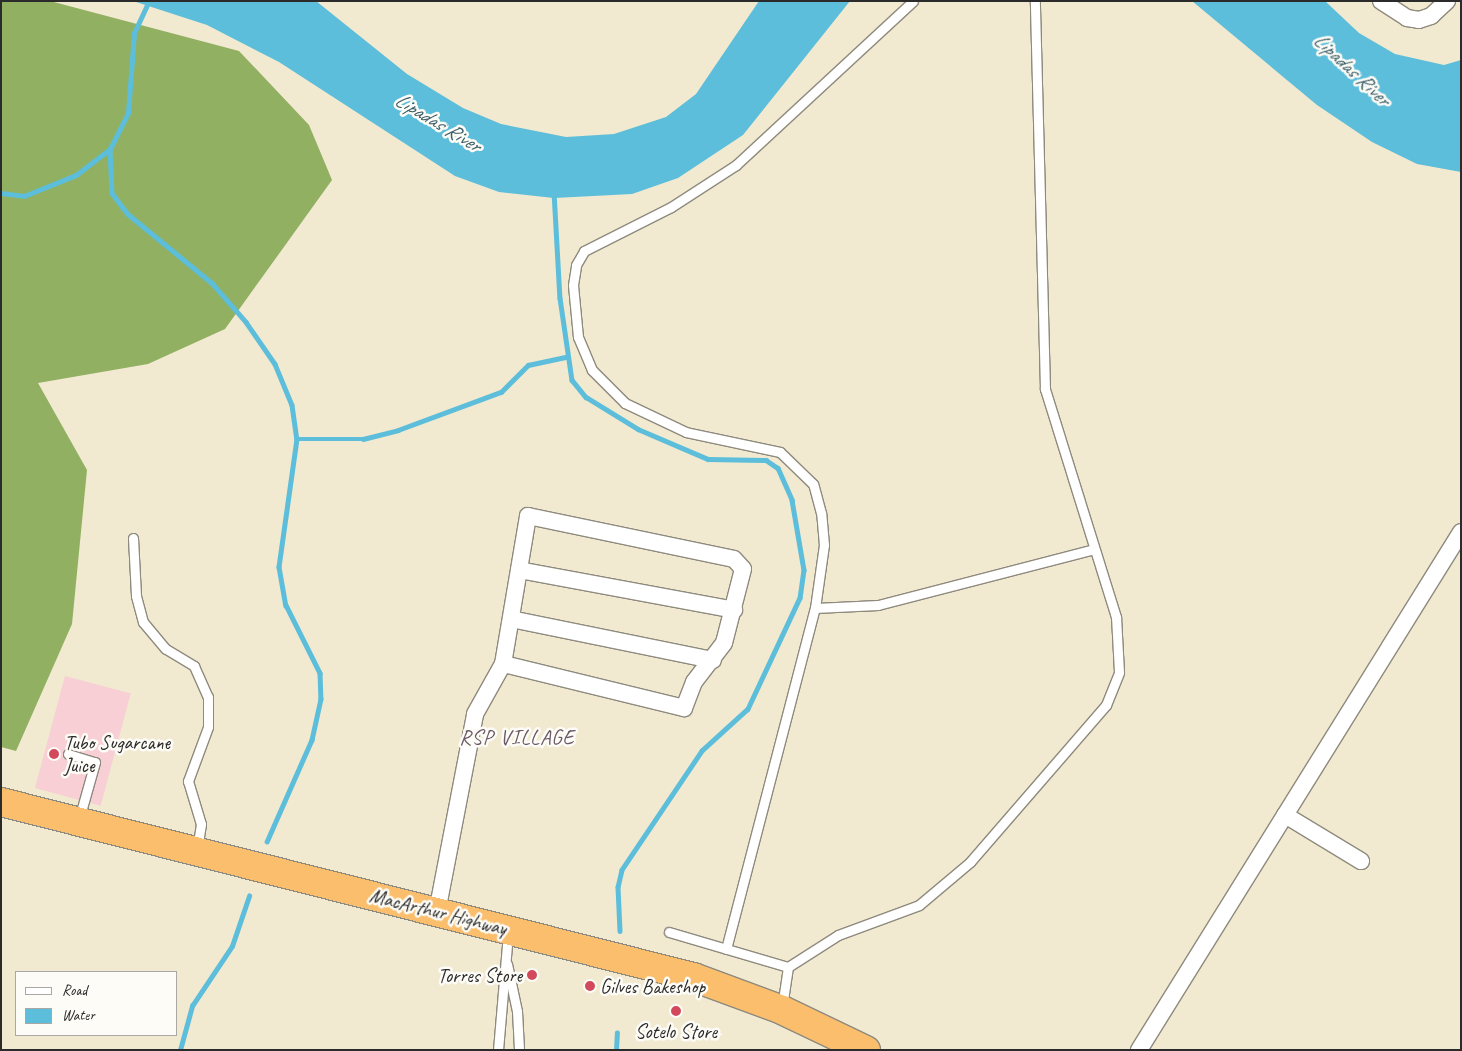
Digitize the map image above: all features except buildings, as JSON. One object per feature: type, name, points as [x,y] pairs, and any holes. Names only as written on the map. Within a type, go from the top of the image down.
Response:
[{"type":"highway","name":"MacArthur Highway","points":[[1,802],[692,977],[782,1010],[866,1050]]},
{"type":"street","points":[[1381,1],[1406,18],[1419,20],[1431,16],[1447,1]]},
{"type":"street","points":[[437,912],[475,714],[503,664],[528,516],[734,559],[743,576],[724,643],[694,682],[684,708],[503,664]]},
{"type":"street","points":[[1139,1050],[1461,532]]},
{"type":"street","points":[[519,570],[734,610]]},
{"type":"street","points":[[511,619],[712,660]]},
{"type":"street","points":[[1285,815],[1361,861]]},
{"type":"lane","points":[[726,949],[815,608],[824,545],[813,484],[780,452],[686,432],[625,403],[592,370],[578,337],[573,286],[576,265],[584,251],[671,207],[736,165],[913,1]]},
{"type":"lane","points":[[670,932],[788,967],[838,935],[919,905],[946,884],[1106,704],[1119,672],[1120,633],[1044,390],[1035,1]]},
{"type":"lane","points":[[133,538],[136,596],[143,622],[166,649],[194,666],[208,697],[208,727],[188,781],[201,824],[197,851]]},
{"type":"lane","points":[[815,608],[895,602],[1094,549]]},
{"type":"lane","points":[[68,754],[94,762],[78,821]]},
{"type":"lane","points":[[498,1050],[508,930]]},
{"type":"lane","points":[[506,961],[514,988],[519,1050]]},
{"type":"lane","points":[[782,1010],[788,967]]},
{"type":"shaded area","points":[[65,676],[131,694],[101,806],[35,788]]},
{"type":"green space","points":[[1,1],[50,1],[239,51],[309,125],[332,180],[225,329],[148,364],[38,383],[87,470],[72,624],[16,751],[1,747]]},
{"type":"water","name":"Lipadas River","points":[[133,1],[316,1],[407,74],[463,108],[501,124],[566,137],[614,134],[666,117],[696,94],[759,1],[850,1],[743,135],[678,178],[632,194],[554,198],[499,192],[455,176],[279,62],[207,25]]},
{"type":"water","name":"Lipadas River","points":[[1192,1],[1325,1],[1359,33],[1395,54],[1444,65],[1461,60],[1461,172],[1417,164],[1372,142],[1317,105]]},
{"type":"waterway","points":[[1,193],[24,196],[76,175],[110,149],[128,113],[134,33],[149,1]]},
{"type":"waterway","points":[[110,149],[112,193],[128,214],[212,283],[246,322],[275,364],[292,405],[297,439],[279,567],[286,605],[320,673],[321,699],[312,740],[267,842]]},
{"type":"waterway","points":[[554,192],[560,298],[572,380],[586,397],[638,429],[708,459],[766,460],[778,468],[792,500],[804,570],[800,598],[748,709],[702,751],[622,870],[618,887],[620,931]]},
{"type":"waterway","points":[[297,439],[363,439],[398,430],[501,392],[528,365],[566,357]]},
{"type":"waterway","points":[[180,1050],[192,1006],[232,946],[249,896]]},
{"type":"waterway","points":[[616,1050],[617,1033]]},
{"type":"place","name":"Tubo Sugarcane Juice","points":[[54,754]]},
{"type":"place","name":"Torres Store","points":[[532,975]]},
{"type":"place","name":"Gilves Bakeshop","points":[[590,986]]},
{"type":"place","name":"Sotelo Store","points":[[676,1011]]},
{"type":"district","name":"RSP VILLAGE","points":[[517,737]]}]
